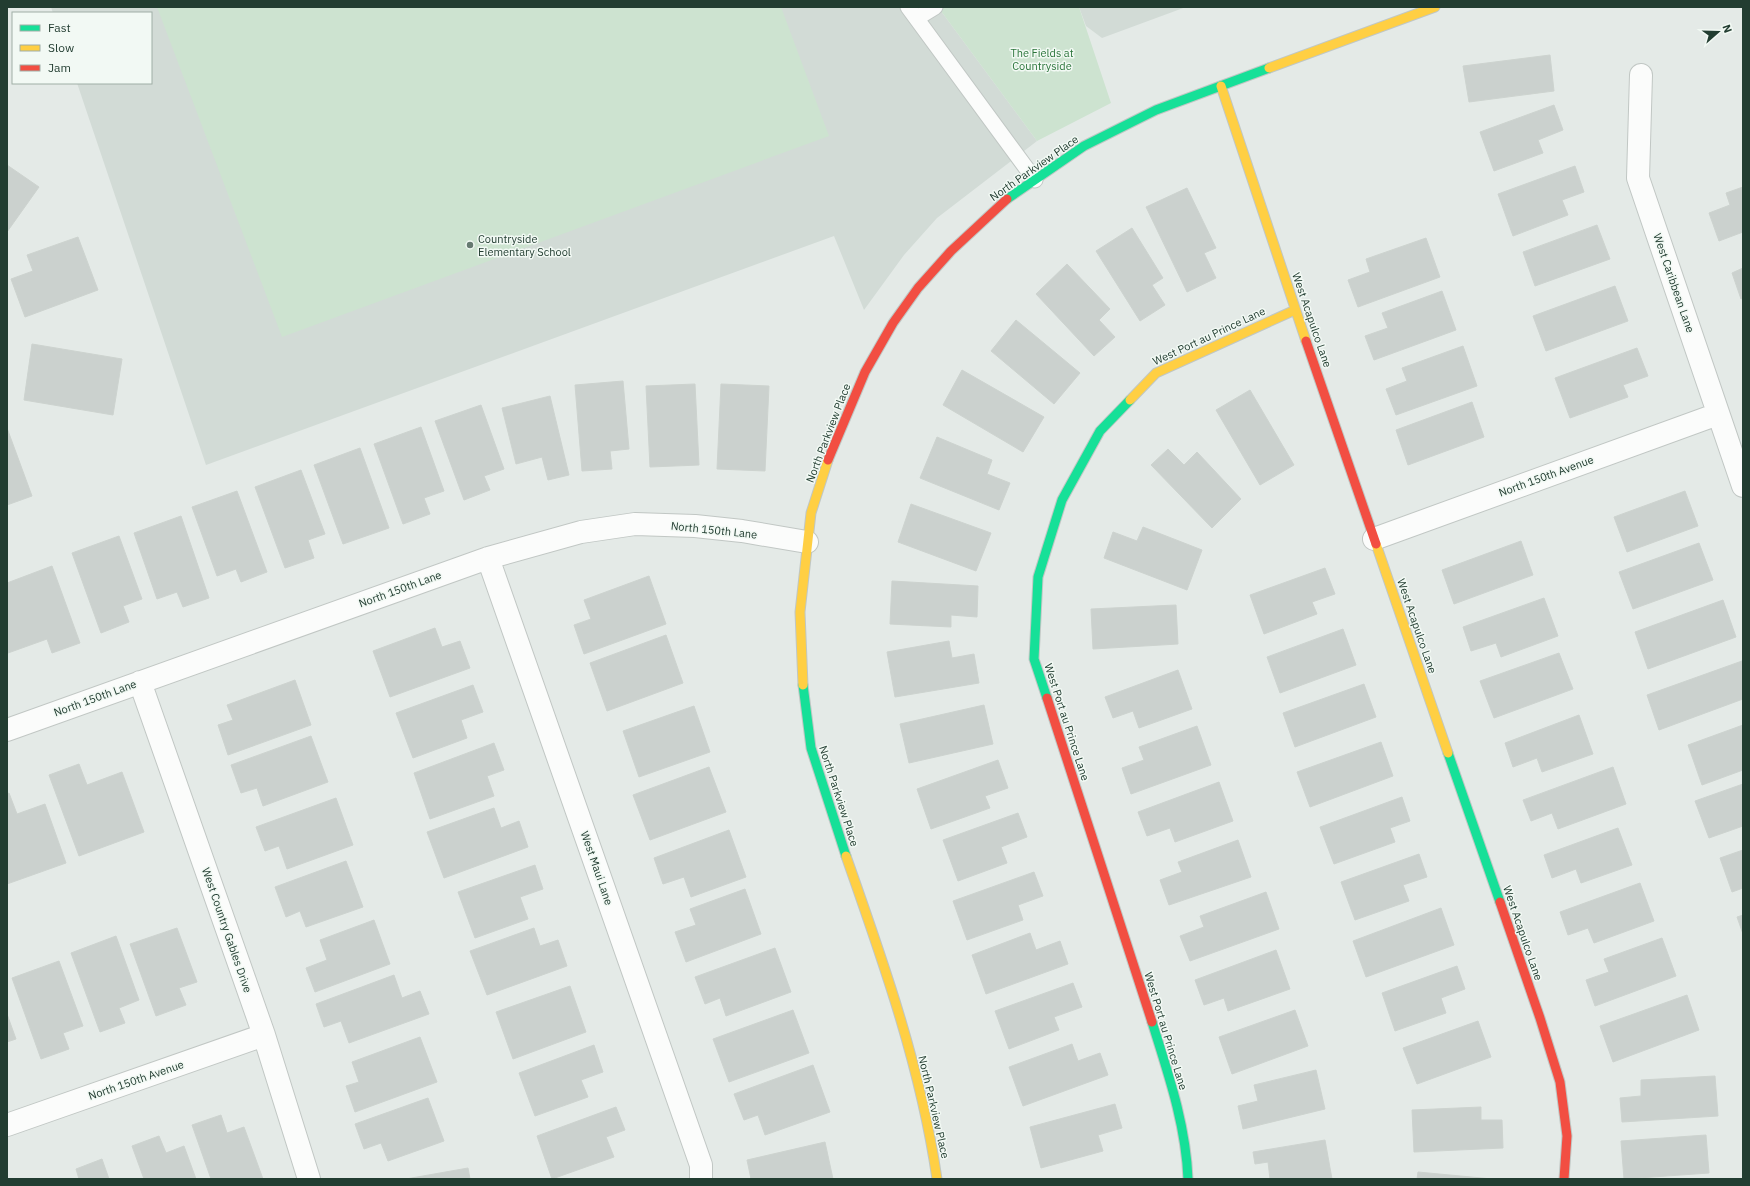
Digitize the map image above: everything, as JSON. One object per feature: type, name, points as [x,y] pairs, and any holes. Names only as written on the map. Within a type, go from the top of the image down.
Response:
[{"type":"street","name":"North Parkview Place","points":[[937,1179],[926,1117],[894,998],[820,779],[811,748],[801,666],[800,612],[811,513],[828,460],[865,372],[893,323],[918,288],[951,250],[1010,196],[1084,146],[1156,110],[1435,7]]},
{"type":"street","name":"West Caribbean Lane","points":[[1641,75],[1638,178],[1743,486]]},
{"type":"street","name":"West Acapulco Lane","points":[[1221,86],[1295,310],[1540,1018],[1560,1082],[1567,1136],[1564,1179]]},
{"type":"street","name":"West Port au Prince Lane","points":[[1188,1179],[1187,1152],[1170,1075],[1034,659],[1038,577],[1062,500],[1100,431],[1156,373],[1295,310]]},
{"type":"street","name":"North 150th Avenue","points":[[1374,539],[1718,414]]},
{"type":"street","name":"North 150th Lane","points":[[7,730],[488,558],[580,532],[635,524],[695,526],[742,531],[807,542]]},
{"type":"street","name":"West Maui Lane","points":[[488,558],[701,1166],[701,1179]]},
{"type":"street","name":"West Country Gables Drive","points":[[140,682],[264,1035],[309,1179]]},
{"type":"street","name":"North 150th Avenue","points":[[7,1125],[264,1035]]},
{"type":"lane","points":[[934,7],[913,13],[1035,180]]},
{"type":"shaded area","name":"Countryside Elementary School","points":[[51,7],[938,7],[1037,141],[937,218],[904,255],[864,310],[834,236],[206,465],[77,84],[152,84],[152,12],[53,12]]},
{"type":"shaded area","points":[[1079,7],[1186,7],[1102,38],[1086,26]]},
{"type":"green space","points":[[157,7],[781,7],[829,136],[282,337]]},
{"type":"green space","name":"The Fields at Countryside","points":[[938,7],[1079,7],[1111,103],[1037,141]]},
{"type":"building","points":[[1550,55],[1554,91],[1469,102],[1463,66]]},
{"type":"building","points":[[1554,105],[1563,130],[1538,140],[1543,153],[1494,171],[1480,132]]},
{"type":"building","points":[[7,165],[39,187],[7,232]]},
{"type":"building","points":[[1575,166],[1584,192],[1562,200],[1568,215],[1513,236],[1498,194]]},
{"type":"building","points":[[1743,187],[1743,232],[1719,241],[1709,213],[1730,205],[1726,193]]},
{"type":"building","points":[[1187,188],[1216,248],[1204,253],[1216,278],[1187,292],[1146,207]]},
{"type":"building","points":[[1597,225],[1610,259],[1535,286],[1523,252]]},
{"type":"building","points":[[1132,228],[1163,278],[1152,285],[1165,305],[1140,321],[1096,251]]},
{"type":"building","points":[[78,237],[98,290],[25,317],[11,279],[33,271],[27,255]]},
{"type":"building","points":[[1426,238],[1440,277],[1358,307],[1348,280],[1370,272],[1366,259]]},
{"type":"building","points":[[1067,264],[1110,309],[1099,320],[1115,337],[1094,356],[1036,294]]},
{"type":"building","points":[[1743,268],[1743,298],[1741,299],[1732,273]]},
{"type":"building","points":[[1615,286],[1628,321],[1546,351],[1533,316]]},
{"type":"building","points":[[1442,291],[1456,330],[1374,360],[1365,336],[1388,328],[1382,313]]},
{"type":"building","points":[[1016,320],[1080,373],[1054,404],[991,351]]},
{"type":"building","points":[[32,344],[122,359],[113,415],[24,400]]},
{"type":"building","points":[[1463,346],[1477,386],[1396,415],[1386,389],[1407,381],[1402,368]]},
{"type":"building","points":[[1637,348],[1648,376],[1623,385],[1628,397],[1570,418],[1555,378]]},
{"type":"building","points":[[962,370],[1044,417],[1023,452],[943,405]]},
{"type":"building","points":[[623,381],[629,449],[610,451],[612,469],[582,471],[575,385]]},
{"type":"building","points":[[695,384],[699,465],[650,467],[646,386]]},
{"type":"building","points":[[721,384],[769,386],[765,471],[717,469]]},
{"type":"building","points":[[1250,390],[1294,465],[1260,485],[1216,410]]},
{"type":"building","points":[[550,396],[569,475],[548,480],[542,457],[516,464],[502,408]]},
{"type":"building","points":[[1472,402],[1484,437],[1408,465],[1396,430]]},
{"type":"building","points":[[481,405],[504,469],[484,476],[490,490],[464,500],[435,421]]},
{"type":"building","points":[[421,427],[444,491],[424,498],[430,514],[403,524],[374,444]]},
{"type":"building","points":[[7,428],[32,496],[7,505]]},
{"type":"building","points":[[937,437],[992,460],[987,474],[1010,483],[999,510],[920,478]]},
{"type":"building","points":[[360,448],[389,528],[343,544],[314,465]]},
{"type":"building","points":[[1168,449],[1184,465],[1197,452],[1241,499],[1212,528],[1151,465]]},
{"type":"building","points":[[301,470],[325,534],[308,540],[314,558],[285,568],[255,487]]},
{"type":"building","points":[[237,491],[267,572],[241,582],[236,569],[217,576],[192,507]]},
{"type":"building","points":[[1685,491],[1698,526],[1627,552],[1614,517]]},
{"type":"building","points":[[911,504],[991,533],[976,571],[898,542]]},
{"type":"building","points":[[181,516],[209,598],[183,607],[177,592],[157,599],[134,533]]},
{"type":"building","points":[[1143,527],[1202,550],[1187,590],[1104,558],[1113,532],[1137,541]]},
{"type":"building","points":[[119,536],[142,599],[123,606],[129,622],[101,633],[72,553]]},
{"type":"building","points":[[1521,541],[1533,575],[1454,604],[1442,570]]},
{"type":"building","points":[[1699,543],[1713,580],[1633,609],[1619,572]]},
{"type":"building","points":[[52,566],[80,643],[52,653],[47,639],[8,653],[7,583]]},
{"type":"building","points":[[1325,568],[1335,594],[1312,602],[1317,614],[1264,634],[1250,595]]},
{"type":"building","points":[[649,576],[666,624],[584,654],[574,625],[591,619],[584,600]]},
{"type":"building","points":[[892,581],[978,586],[977,617],[951,615],[951,627],[890,624]]},
{"type":"building","points":[[1544,598],[1558,636],[1501,657],[1496,643],[1471,651],[1463,627]]},
{"type":"building","points":[[1723,600],[1736,637],[1648,669],[1635,632]]},
{"type":"building","points":[[1176,605],[1178,644],[1093,649],[1091,609]]},
{"type":"building","points":[[435,628],[442,647],[460,641],[470,668],[390,697],[373,651]]},
{"type":"building","points":[[1343,629],[1356,665],[1280,693],[1267,657]]},
{"type":"building","points":[[666,635],[683,683],[607,711],[590,663]]},
{"type":"building","points":[[949,641],[952,658],[974,654],[979,683],[895,697],[887,652]]},
{"type":"building","points":[[1559,653],[1573,689],[1494,718],[1480,681]]},
{"type":"building","points":[[1742,661],[1743,699],[1659,730],[1647,695]]},
{"type":"building","points":[[1178,670],[1192,709],[1139,728],[1133,711],[1113,718],[1105,697]]},
{"type":"building","points":[[295,680],[311,725],[228,755],[218,725],[233,720],[227,705]]},
{"type":"building","points":[[1364,684],[1376,717],[1295,747],[1283,713]]},
{"type":"building","points":[[473,685],[483,712],[461,720],[467,738],[413,758],[396,713]]},
{"type":"building","points":[[984,705],[993,744],[909,763],[900,724]]},
{"type":"building","points":[[694,706],[710,752],[639,777],[623,731]]},
{"type":"building","points":[[1579,715],[1593,754],[1542,772],[1537,758],[1513,767],[1505,743]]},
{"type":"building","points":[[1743,725],[1743,770],[1702,785],[1688,745]]},
{"type":"building","points":[[1197,726],[1211,765],[1131,794],[1122,768],[1144,760],[1139,747]]},
{"type":"building","points":[[311,736],[328,782],[263,806],[257,788],[241,793],[231,765]]},
{"type":"building","points":[[1381,742],[1393,776],[1310,807],[1297,772]]},
{"type":"building","points":[[494,743],[504,770],[487,776],[494,796],[430,819],[414,773]]},
{"type":"building","points":[[998,760],[1008,788],[985,796],[990,808],[931,829],[917,789]]},
{"type":"building","points":[[79,764],[87,785],[122,772],[144,832],[79,856],[49,775]]},
{"type":"building","points":[[709,767],[726,812],[650,840],[633,795]]},
{"type":"building","points":[[1613,767],[1626,804],[1558,829],[1552,813],[1531,821],[1523,800]]},
{"type":"building","points":[[1219,782],[1233,821],[1175,842],[1170,828],[1147,836],[1138,812]]},
{"type":"building","points":[[1743,784],[1743,826],[1709,838],[1695,801]]},
{"type":"building","points":[[9,793],[17,814],[45,804],[66,863],[7,884],[7,794]]},
{"type":"building","points":[[1402,797],[1410,821],[1390,828],[1395,842],[1334,864],[1320,827]]},
{"type":"building","points":[[336,798],[353,845],[287,869],[279,846],[265,851],[256,827]]},
{"type":"building","points":[[494,808],[501,828],[519,821],[528,847],[444,878],[427,832]]},
{"type":"building","points":[[1018,813],[1027,837],[1001,847],[1007,863],[958,881],[943,840]]},
{"type":"building","points":[[1618,828],[1632,865],[1581,883],[1576,869],[1552,878],[1544,855]]},
{"type":"building","points":[[729,830],[746,877],[691,897],[684,877],[663,884],[654,858]]},
{"type":"building","points":[[1238,840],[1251,877],[1169,905],[1160,880],[1182,872],[1178,862]]},
{"type":"building","points":[[1743,850],[1743,888],[1732,892],[1720,858]]},
{"type":"building","points":[[1419,854],[1427,877],[1403,885],[1409,901],[1355,920],[1341,882]]},
{"type":"building","points":[[346,861],[363,907],[306,927],[300,911],[286,917],[275,887]]},
{"type":"building","points":[[535,865],[543,889],[520,897],[528,919],[475,938],[458,892]]},
{"type":"building","points":[[1034,872],[1043,896],[1018,905],[1023,920],[967,940],[953,901]]},
{"type":"building","points":[[1640,883],[1654,921],[1594,943],[1588,928],[1568,935],[1560,912]]},
{"type":"building","points":[[745,889],[761,934],[686,962],[675,932],[696,925],[690,909]]},
{"type":"building","points":[[1266,892],[1279,929],[1190,961],[1180,936],[1204,927],[1200,916]]},
{"type":"building","points":[[1441,908],[1454,945],[1366,977],[1353,941]]},
{"type":"building","points":[[1743,915],[1743,934],[1737,917]]},
{"type":"building","points":[[374,920],[390,964],[315,992],[306,968],[327,960],[320,940]]},
{"type":"building","points":[[177,928],[197,982],[179,988],[186,1005],[156,1016],[130,944]]},
{"type":"building","points":[[534,928],[540,946],[558,940],[567,966],[487,995],[470,951]]},
{"type":"building","points":[[1030,933],[1036,950],[1060,941],[1068,964],[986,994],[972,955]]},
{"type":"building","points":[[116,936],[139,1000],[119,1008],[125,1023],[100,1032],[71,953]]},
{"type":"building","points":[[1662,938],[1676,976],[1595,1006],[1586,980],[1609,972],[1604,959]]},
{"type":"building","points":[[775,948],[791,992],[726,1016],[720,998],[705,1004],[695,977]]},
{"type":"building","points":[[1276,950],[1290,989],[1228,1011],[1224,998],[1204,1005],[1195,980]]},
{"type":"building","points":[[59,961],[83,1026],[63,1033],[69,1049],[41,1059],[12,978]]},
{"type":"building","points":[[1457,966],[1465,989],[1441,998],[1446,1013],[1395,1031],[1382,993]]},
{"type":"building","points":[[394,975],[402,998],[420,991],[429,1014],[349,1043],[341,1021],[324,1027],[316,1004]]},
{"type":"building","points":[[1073,983],[1082,1007],[1054,1017],[1059,1030],[1009,1049],[995,1011]]},
{"type":"building","points":[[570,986],[586,1032],[513,1059],[496,1012]]},
{"type":"building","points":[[1687,995],[1699,1030],[1613,1062],[1600,1026]]},
{"type":"building","points":[[793,1010],[809,1053],[729,1082],[713,1039]]},
{"type":"building","points":[[1295,1010],[1308,1046],[1232,1074],[1219,1037]]},
{"type":"building","points":[[7,1014],[16,1039],[7,1042]]},
{"type":"building","points":[[1478,1021],[1491,1057],[1417,1084],[1403,1048]]},
{"type":"building","points":[[420,1037],[437,1082],[355,1112],[346,1086],[359,1082],[352,1062]]},
{"type":"building","points":[[1072,1044],[1078,1061],[1100,1053],[1108,1075],[1023,1106],[1009,1067]]},
{"type":"building","points":[[594,1045],[603,1072],[581,1080],[588,1097],[535,1116],[519,1073]]},
{"type":"building","points":[[813,1065],[830,1112],[765,1135],[758,1115],[744,1120],[734,1094]]},
{"type":"building","points":[[1316,1070],[1325,1109],[1243,1129],[1238,1106],[1258,1101],[1254,1085]]},
{"type":"building","points":[[1715,1076],[1718,1116],[1622,1122],[1620,1098],[1641,1096],[1641,1080]]},
{"type":"building","points":[[428,1098],[444,1141],[388,1161],[381,1143],[364,1149],[355,1124]]},
{"type":"building","points":[[1115,1104],[1122,1128],[1098,1135],[1103,1151],[1041,1168],[1030,1127]]},
{"type":"building","points":[[616,1107],[625,1130],[606,1137],[614,1157],[552,1179],[537,1136]]},
{"type":"building","points":[[1481,1107],[1481,1120],[1502,1120],[1503,1148],[1414,1152],[1412,1110]]},
{"type":"building","points":[[221,1115],[227,1133],[244,1127],[263,1179],[211,1179],[192,1125]]},
{"type":"building","points":[[1706,1135],[1709,1173],[1624,1179],[1621,1141]]},
{"type":"building","points":[[159,1136],[166,1153],[184,1146],[196,1179],[144,1179],[132,1146]]},
{"type":"building","points":[[1325,1140],[1332,1179],[1270,1179],[1268,1162],[1255,1164],[1253,1152]]},
{"type":"building","points":[[825,1142],[833,1179],[751,1179],[747,1160]]},
{"type":"building","points":[[102,1159],[109,1179],[79,1179],[76,1169]]},
{"type":"building","points":[[468,1168],[470,1179],[406,1179]]},
{"type":"building","points":[[1418,1172],[1492,1179],[1417,1179]]},
{"type":"traffic: fast","points":[[1007,199],[1084,146],[1156,110],[1269,68]]},
{"type":"traffic: fast","points":[[1047,698],[1034,659],[1038,577],[1062,500],[1100,431],[1130,400]]},
{"type":"traffic: fast","points":[[803,685],[811,748],[846,856]]},
{"type":"traffic: fast","points":[[1448,753],[1500,902]]},
{"type":"traffic: fast","points":[[1152,1022],[1170,1080],[1180,1119],[1187,1159],[1188,1179]]},
{"type":"traffic: slow","points":[[1269,68],[1435,7]]},
{"type":"traffic: slow","points":[[1221,86],[1306,341]]},
{"type":"traffic: slow","points":[[1130,400],[1156,373],[1295,310]]},
{"type":"traffic: slow","points":[[803,685],[800,612],[811,513],[828,460]]},
{"type":"traffic: slow","points":[[1376,544],[1448,753]]},
{"type":"traffic: slow","points":[[846,856],[874,935],[911,1056],[930,1138],[937,1179]]},
{"type":"traffic: jam","points":[[828,460],[865,372],[893,323],[918,288],[951,251],[1007,199]]},
{"type":"traffic: jam","points":[[1306,341],[1376,544]]},
{"type":"traffic: jam","points":[[1047,698],[1152,1022]]},
{"type":"traffic: jam","points":[[1500,902],[1540,1018],[1560,1082],[1567,1136],[1564,1179]]},
{"type":"place","name":"Countryside Elementary School","points":[[470,245]]}]
